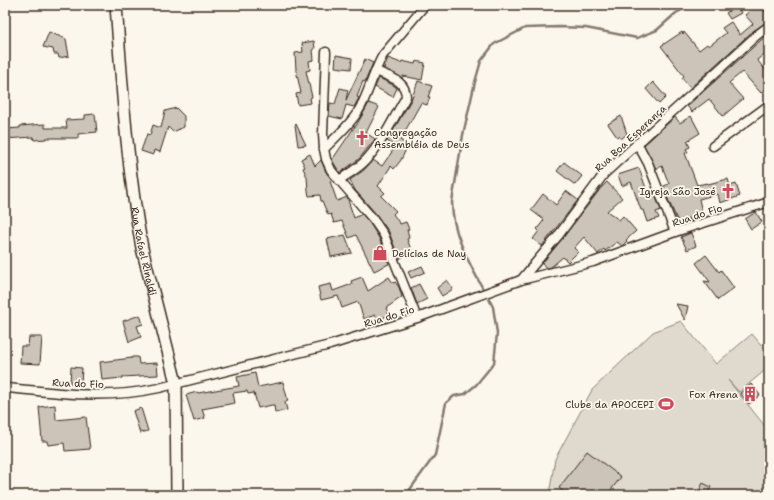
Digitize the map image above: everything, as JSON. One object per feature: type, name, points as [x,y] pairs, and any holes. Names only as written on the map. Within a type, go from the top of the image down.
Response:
[{"type":"street","name":"Rua Rafael Rinaldi","points":[[116,5],[128,150],[138,226],[176,383],[177,495]]},
{"type":"street","points":[[324,149],[352,120],[360,109],[383,55],[425,5]]},
{"type":"street","name":"Rua Boa Esperança","points":[[521,280],[558,236],[598,181],[637,143],[769,26]]},
{"type":"street","points":[[326,52],[324,149],[326,159],[339,180],[373,218],[384,235],[416,318]]},
{"type":"street","points":[[339,180],[360,166],[367,159],[406,97],[406,91],[401,83],[376,71]]},
{"type":"street","points":[[713,146],[769,104]]},
{"type":"street","points":[[637,143],[648,163],[675,232]]},
{"type":"street","name":"Rua do Fio","points":[[5,388],[61,393],[109,394],[145,391],[252,365],[330,345],[416,318],[521,280],[593,262],[675,232],[769,202]]},
{"type":"shaded area","name":"Clube da APOCEPI","points":[[681,321],[716,364],[752,334],[769,354],[769,367],[739,392],[728,380],[769,431],[769,495],[549,495],[555,459],[592,390],[653,332]]},
{"type":"building","points":[[757,5],[760,5],[769,16],[769,21],[753,31],[690,88],[682,78],[684,76],[661,46],[684,32],[699,50],[707,44],[709,46],[726,33],[722,28],[731,22],[740,35],[753,24],[745,15]]},
{"type":"building","points":[[737,6],[741,13],[730,19],[726,13]]},
{"type":"building","points":[[49,32],[66,39],[69,56],[59,58],[58,54],[54,54],[53,49],[43,47]]},
{"type":"building","points":[[769,33],[769,50],[757,60],[769,74],[769,86],[761,93],[742,72],[729,83],[743,99],[723,116],[709,99],[692,112],[687,106]]},
{"type":"building","points":[[314,41],[314,60],[309,61],[310,70],[306,71],[312,97],[310,98],[311,103],[298,105],[296,94],[301,93],[296,70],[295,53],[303,52],[302,43]]},
{"type":"building","points":[[336,55],[352,58],[351,69],[335,67]]},
{"type":"building","points":[[388,58],[401,63],[402,61],[415,64],[416,61],[425,63],[422,80],[403,76],[402,78],[383,68]]},
{"type":"building","points":[[365,59],[373,63],[365,82],[363,81],[357,97],[359,98],[354,107],[346,105],[342,119],[329,116],[330,103],[335,104],[340,88],[348,90],[346,100]]},
{"type":"building","points":[[379,78],[397,88],[393,97],[375,87]]},
{"type":"building","points":[[418,81],[432,86],[427,105],[421,103],[400,140],[408,145],[401,160],[394,169],[391,166],[378,186],[385,193],[381,196],[396,211],[393,214],[400,224],[406,222],[409,229],[407,230],[409,238],[407,239],[412,252],[399,259],[389,232],[377,215],[355,190],[350,180],[364,170],[373,160],[382,166],[396,146],[387,141],[411,100]]},
{"type":"building","points":[[653,82],[666,97],[659,104],[646,89]]},
{"type":"building","points":[[369,103],[379,107],[366,133],[375,139],[359,159],[340,173],[332,160],[356,126]]},
{"type":"building","points":[[176,108],[184,116],[184,127],[173,132],[168,127],[160,152],[154,150],[153,155],[141,151],[147,134],[150,135],[153,125],[161,128],[165,111]]},
{"type":"building","points":[[95,114],[97,132],[78,134],[78,138],[46,138],[34,140],[33,137],[5,139],[5,129],[45,124],[45,128],[67,128],[66,120],[85,119],[85,115]]},
{"type":"building","points":[[621,116],[627,134],[621,139],[619,136],[617,137],[608,124]]},
{"type":"building","points":[[691,116],[700,133],[687,141],[690,147],[686,149],[688,152],[685,153],[697,185],[728,179],[730,186],[736,184],[740,196],[720,203],[718,194],[699,199],[703,217],[690,221],[689,218],[678,222],[664,190],[664,186],[669,184],[662,166],[656,169],[644,145],[675,117],[680,123]]},
{"type":"building","points":[[296,124],[306,145],[298,146]]},
{"type":"building","points":[[310,154],[315,166],[321,160],[326,172],[332,180],[330,181],[337,201],[347,197],[354,218],[362,214],[369,222],[379,238],[389,264],[374,271],[356,235],[349,238],[342,221],[334,223],[331,214],[328,215],[321,201],[320,195],[309,196],[307,177],[303,168],[305,167],[301,159]]},
{"type":"building","points":[[564,162],[582,176],[575,185],[557,171]]},
{"type":"building","points":[[639,168],[649,197],[655,195],[661,210],[656,212],[659,218],[647,222],[631,182],[622,186],[618,175]]},
{"type":"building","points":[[607,182],[622,198],[607,211],[619,220],[623,216],[636,231],[622,246],[617,242],[605,251],[604,249],[598,254],[584,237],[574,248],[578,252],[568,262],[563,257],[551,267],[546,268],[542,263]]},
{"type":"building","points":[[566,191],[578,200],[542,246],[533,239],[539,231],[537,229],[544,220],[531,210],[543,194],[556,205]]},
{"type":"building","points":[[756,212],[762,222],[751,229],[745,219]]},
{"type":"building","points":[[691,233],[696,246],[687,250],[681,237]]},
{"type":"building","points":[[345,235],[352,253],[331,257],[327,239]]},
{"type":"building","points":[[706,255],[719,272],[721,270],[734,288],[718,300],[704,281],[710,282],[696,263]]},
{"type":"building","points":[[422,266],[425,272],[411,278],[408,272]]},
{"type":"building","points":[[362,277],[368,291],[389,277],[393,283],[395,282],[399,287],[402,297],[386,308],[389,315],[378,320],[375,315],[364,319],[358,302],[342,308],[338,296],[321,300],[318,287],[331,284],[333,291],[352,284],[351,281]]},
{"type":"building","points":[[447,280],[453,289],[442,296],[437,288]]},
{"type":"building","points":[[419,284],[427,299],[417,304],[411,288]]},
{"type":"building","points":[[676,304],[688,306],[685,320]]},
{"type":"building","points":[[140,315],[143,324],[137,326],[141,337],[129,342],[123,321]]},
{"type":"building","points":[[29,337],[42,337],[40,364],[20,363],[21,346],[28,346]]},
{"type":"building","points":[[138,357],[139,364],[157,363],[158,375],[122,377],[102,380],[100,362]]},
{"type":"building","points":[[71,367],[82,368],[81,383],[70,383]]},
{"type":"building","points":[[255,373],[258,387],[283,382],[288,401],[285,402],[287,410],[275,413],[274,405],[258,408],[254,393],[248,394],[247,391],[233,393],[235,403],[202,409],[205,418],[194,421],[186,395],[239,386],[237,377]]},
{"type":"building","name":"Fox Arena","points":[[751,384],[760,395],[749,404],[740,393]]},
{"type":"building","points":[[55,405],[56,420],[86,417],[90,449],[65,451],[64,443],[48,445],[47,441],[42,441],[39,407]]},
{"type":"building","points":[[141,408],[148,431],[140,433],[133,411]]},
{"type":"building","points":[[587,451],[621,477],[607,495],[567,495],[559,488]]},
{"type":"building","points":[[703,483],[711,487],[707,495],[697,495]]},
{"type":"waterway","points":[[482,287],[466,257],[458,235],[452,202],[463,135],[481,61],[494,44],[525,28],[586,28],[637,38],[657,30],[676,13],[692,5]]},
{"type":"waterway","points":[[406,495],[435,455],[446,403],[454,396],[465,394],[476,385],[494,363],[497,333],[493,307],[489,299]]},
{"type":"place","name":"Congregação Assembléia de Deus","points":[[362,138]]},
{"type":"place","name":"Igreja São José","points":[[728,191]]},
{"type":"place","name":"Delícias de Nay","points":[[380,253]]},
{"type":"place","name":"Fox Arena","points":[[750,394]]},
{"type":"place","name":"Clube da APOCEPI","points":[[666,404]]}]
